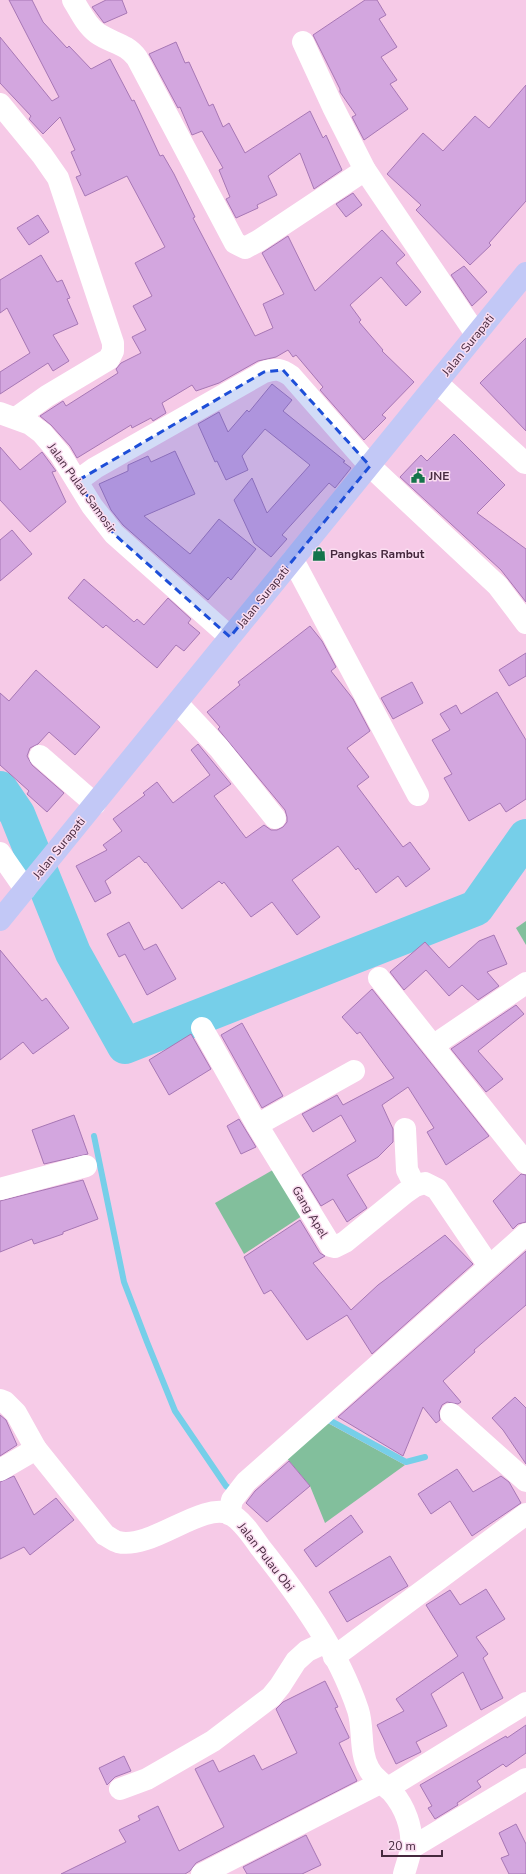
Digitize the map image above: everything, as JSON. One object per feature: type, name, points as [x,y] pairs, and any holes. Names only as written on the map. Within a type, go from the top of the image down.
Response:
[{"type":"highway","name":"Jalan Surapati","points":[[0,920],[476,334],[523,284]]},
{"type":"street","points":[[73,0],[87,23],[97,33],[122,44],[131,50],[137,58],[219,215],[235,244],[240,247],[245,248],[258,241],[366,170]]},
{"type":"street","points":[[303,42],[333,107],[366,170],[476,334]]},
{"type":"street","points":[[0,104],[42,154],[58,178],[113,343],[113,351],[109,359],[47,396],[8,415]]},
{"type":"street","points":[[77,481],[122,453],[264,372],[274,369],[282,370],[291,376],[370,466],[498,586],[526,623]]},
{"type":"street","points":[[437,383],[525,463]]},
{"type":"street","name":"Jalan Pulau Samosir","points":[[8,415],[30,424],[42,433],[60,454],[92,506],[114,534],[230,637]]},
{"type":"street","points":[[293,560],[418,795]]},
{"type":"street","points":[[177,703],[219,748],[275,818]]},
{"type":"street","points":[[40,756],[95,804]]},
{"type":"street","points":[[0,852],[28,885]]},
{"type":"street","points":[[379,978],[434,1045],[526,1163]]},
{"type":"street","points":[[434,1045],[526,983]]},
{"type":"street","name":"Gang Apel","points":[[202,1028],[257,1125],[331,1246],[335,1247],[345,1242],[415,1186]]},
{"type":"street","points":[[257,1125],[354,1071]]},
{"type":"street","points":[[405,1129],[407,1170],[415,1186],[425,1183],[437,1189],[489,1266]]},
{"type":"street","points":[[0,1189],[86,1166]]},
{"type":"street","points":[[233,1501],[321,1417],[526,1234]]},
{"type":"street","name":"Jalan Pulau Obi","points":[[0,1400],[16,1413],[36,1449],[105,1535],[117,1542],[133,1543],[214,1512],[233,1501],[240,1522],[307,1611],[330,1649],[358,1710],[362,1723],[361,1737],[368,1769],[402,1806],[409,1823],[411,1848],[404,1874]]},
{"type":"street","points":[[451,1414],[526,1481]]},
{"type":"street","points":[[0,1470],[36,1449]]},
{"type":"street","points":[[120,1789],[147,1778],[213,1741],[271,1698],[301,1656],[307,1651],[330,1649],[526,1514]]},
{"type":"street","points":[[202,1874],[384,1785],[526,1703]]},
{"type":"street","points":[[411,1848],[526,1778]]},
{"type":"highlighted area","points":[[283,370],[370,466],[230,637],[114,534],[77,481],[264,372]]},
{"type":"green space","points":[[526,921],[526,945],[516,928]]},
{"type":"green space","points":[[278,1167],[305,1214],[244,1254],[215,1203]]},
{"type":"green space","points":[[326,1422],[405,1465],[325,1523],[310,1486],[285,1456]]},
{"type":"building","points":[[9,0],[32,0],[43,22],[67,48],[69,46],[91,69],[110,59],[132,101],[134,100],[160,156],[163,155],[174,174],[195,217],[193,218],[255,336],[273,328],[263,304],[284,294],[262,253],[288,236],[315,291],[382,230],[405,255],[396,263],[421,292],[406,306],[381,277],[350,305],[361,320],[359,322],[383,350],[382,351],[414,382],[382,415],[386,418],[364,440],[320,390],[323,387],[296,355],[293,357],[288,350],[276,357],[258,361],[219,383],[196,391],[192,385],[162,403],[166,413],[153,421],[151,418],[132,428],[131,425],[77,458],[70,446],[51,425],[40,416],[63,401],[66,406],[118,373],[116,369],[121,363],[141,353],[132,337],[146,330],[133,306],[152,296],[135,263],[165,247],[127,176],[85,196],[76,177],[81,175],[71,152],[75,150],[60,117],[43,134],[29,119],[31,116],[0,83],[0,37],[52,101],[59,97]]},
{"type":"building","points":[[106,0],[122,0],[127,13],[104,23],[92,7]]},
{"type":"building","points":[[365,0],[377,0],[386,15],[379,19],[397,47],[381,57],[397,80],[390,84],[408,109],[364,140],[352,117],[356,115],[340,92],[340,89],[313,35]]},
{"type":"building","points":[[176,42],[185,63],[189,62],[209,106],[213,104],[223,127],[229,123],[245,153],[310,111],[323,138],[326,135],[342,170],[314,189],[300,153],[268,176],[277,195],[257,205],[258,208],[236,218],[226,199],[230,197],[219,170],[223,168],[202,131],[192,135],[180,107],[178,108],[149,54]]},
{"type":"building","points":[[526,85],[526,201],[489,243],[491,245],[470,265],[416,210],[421,205],[387,174],[423,133],[443,151],[475,116],[489,128]]},
{"type":"building","points":[[353,193],[362,205],[346,217],[336,204]]},
{"type":"building","points":[[38,215],[49,232],[29,245],[17,228]]},
{"type":"building","points":[[41,255],[57,282],[62,280],[70,298],[67,299],[78,324],[53,335],[69,361],[53,371],[48,363],[0,394],[0,372],[30,353],[7,308],[0,313],[0,280]]},
{"type":"building","points":[[464,266],[487,292],[472,306],[451,275]]},
{"type":"building","points":[[526,338],[526,431],[480,383]]},
{"type":"building","points":[[272,384],[292,400],[283,411],[345,461],[343,462],[351,468],[335,488],[329,483],[282,535],[287,539],[271,557],[254,543],[234,500],[252,478],[267,513],[310,465],[265,429],[242,456],[248,470],[226,480],[217,461],[215,462],[198,424],[219,412],[228,432],[247,410],[249,412]]},
{"type":"building","points":[[454,434],[505,485],[477,513],[526,549],[526,602],[501,570],[400,477],[421,455],[427,461]]},
{"type":"building","points":[[0,447],[20,470],[42,452],[56,471],[52,472],[66,502],[30,532],[0,500]]},
{"type":"building","points":[[175,451],[195,494],[144,516],[190,554],[219,519],[256,549],[231,580],[228,577],[208,600],[123,525],[111,510],[99,484],[128,471],[128,465],[148,456],[151,462]]},
{"type":"building","points":[[12,530],[32,554],[0,581],[0,540]]},
{"type":"building","points":[[84,579],[134,622],[137,619],[144,625],[168,598],[191,619],[188,623],[200,633],[184,651],[176,645],[157,668],[106,625],[103,628],[68,598]]},
{"type":"building","points":[[310,626],[322,641],[336,667],[331,671],[353,699],[370,731],[347,748],[369,777],[357,786],[403,847],[410,842],[430,869],[406,887],[398,876],[376,893],[358,868],[356,870],[338,846],[292,880],[320,917],[297,935],[272,902],[251,917],[224,882],[222,884],[219,881],[182,909],[146,862],[145,863],[139,856],[105,881],[111,893],[95,902],[76,866],[107,850],[103,845],[122,831],[113,819],[145,795],[143,793],[157,782],[173,803],[210,775],[191,750],[198,744],[231,784],[214,796],[246,838],[264,825],[271,830],[277,830],[283,827],[287,822],[285,810],[218,729],[220,727],[207,712],[240,685],[238,682]]},
{"type":"building","points":[[526,653],[526,676],[509,686],[499,670]]},
{"type":"building","points":[[36,670],[100,727],[75,755],[49,732],[38,744],[30,748],[27,756],[32,765],[64,793],[47,812],[27,794],[29,791],[0,765],[0,693],[9,701]]},
{"type":"building","points":[[412,682],[423,703],[393,719],[381,698]]},
{"type":"building","points":[[497,692],[526,740],[526,799],[506,812],[500,803],[469,821],[444,778],[452,774],[432,740],[450,730],[440,714],[456,705],[461,714]]},
{"type":"building","points":[[129,922],[144,950],[156,944],[176,979],[147,995],[125,954],[119,957],[107,934]]},
{"type":"building","points":[[494,935],[507,964],[487,972],[499,986],[478,1000],[462,985],[449,996],[426,970],[404,990],[390,972],[425,942],[449,968],[479,941]]},
{"type":"building","points":[[0,950],[42,1001],[46,998],[69,1028],[33,1054],[23,1042],[0,1060]]},
{"type":"building","points":[[372,989],[489,1136],[446,1165],[427,1132],[434,1128],[408,1087],[382,1105],[393,1129],[393,1142],[378,1157],[347,1175],[367,1208],[347,1222],[333,1199],[321,1206],[302,1175],[356,1141],[341,1115],[313,1132],[302,1114],[337,1095],[343,1105],[394,1078],[360,1032],[357,1034],[342,1017]]},
{"type":"building","points":[[516,1005],[524,1014],[478,1051],[503,1079],[486,1092],[451,1049]]},
{"type":"building","points":[[242,1023],[283,1096],[262,1108],[221,1035]]},
{"type":"building","points":[[191,1034],[211,1069],[169,1095],[149,1060]]},
{"type":"building","points":[[74,1115],[88,1154],[44,1164],[32,1130]]},
{"type":"building","points":[[239,1119],[256,1147],[241,1154],[227,1126]]},
{"type":"building","points":[[521,1174],[526,1175],[526,1222],[518,1224],[513,1229],[493,1201]]},
{"type":"building","points":[[83,1180],[98,1219],[63,1232],[63,1234],[34,1244],[32,1239],[0,1252],[0,1201]]},
{"type":"building","points":[[300,1220],[320,1253],[325,1256],[313,1263],[351,1310],[378,1285],[445,1235],[473,1264],[372,1354],[347,1315],[307,1340],[271,1290],[264,1294],[244,1257]]},
{"type":"building","points":[[526,1251],[526,1305],[474,1350],[475,1352],[443,1381],[461,1402],[458,1404],[447,1402],[442,1405],[439,1412],[440,1420],[436,1423],[423,1407],[403,1456],[338,1417]]},
{"type":"building","points":[[515,1397],[526,1408],[526,1464],[503,1430],[492,1418]]},
{"type":"building","points":[[0,1415],[6,1420],[17,1445],[0,1456]]},
{"type":"building","points":[[289,1461],[310,1486],[267,1522],[246,1503],[255,1491]]},
{"type":"building","points":[[457,1469],[473,1492],[501,1476],[509,1482],[521,1503],[472,1536],[450,1501],[431,1514],[418,1494]]},
{"type":"building","points":[[14,1476],[34,1515],[56,1498],[74,1520],[30,1555],[24,1547],[0,1559],[0,1482]]},
{"type":"building","points":[[351,1515],[363,1532],[316,1567],[304,1550]]},
{"type":"building","points":[[390,1556],[408,1586],[347,1622],[329,1592]]},
{"type":"building","points":[[486,1589],[505,1619],[476,1637],[488,1654],[483,1658],[503,1698],[481,1710],[463,1672],[431,1694],[447,1726],[416,1742],[421,1752],[396,1764],[377,1725],[404,1711],[396,1699],[458,1656],[426,1605],[450,1590],[460,1605]]},
{"type":"building","points":[[325,1681],[338,1707],[335,1708],[349,1737],[339,1743],[357,1781],[196,1863],[190,1871],[185,1874],[61,1874],[126,1842],[119,1830],[140,1820],[138,1816],[158,1806],[179,1851],[224,1827],[195,1769],[213,1760],[219,1772],[254,1755],[262,1770],[297,1753],[276,1709],[283,1702]]},
{"type":"building","points":[[526,1725],[526,1753],[506,1767],[503,1764],[477,1781],[481,1787],[457,1803],[458,1805],[435,1819],[428,1808],[432,1806],[420,1785],[506,1736],[507,1738]]},
{"type":"building","points":[[124,1756],[131,1771],[115,1777],[107,1785],[99,1768]]},
{"type":"building","points":[[516,1824],[526,1844],[526,1874],[509,1874],[501,1858],[509,1855],[499,1833]]},
{"type":"building","points":[[306,1835],[321,1865],[302,1874],[247,1874],[243,1867]]},
{"type":"waterway","points":[[0,789],[17,814],[73,953],[125,1046],[476,908],[526,837]]},
{"type":"waterway","points":[[94,1136],[124,1282],[147,1342],[175,1411],[226,1486],[234,1492]]},
{"type":"waterway","points":[[324,1421],[329,1420],[406,1462],[425,1457]]},
{"type":"place","name":"JNE","points":[[418,476]]},
{"type":"place","name":"Pangkas Rambut","points":[[319,554]]}]
